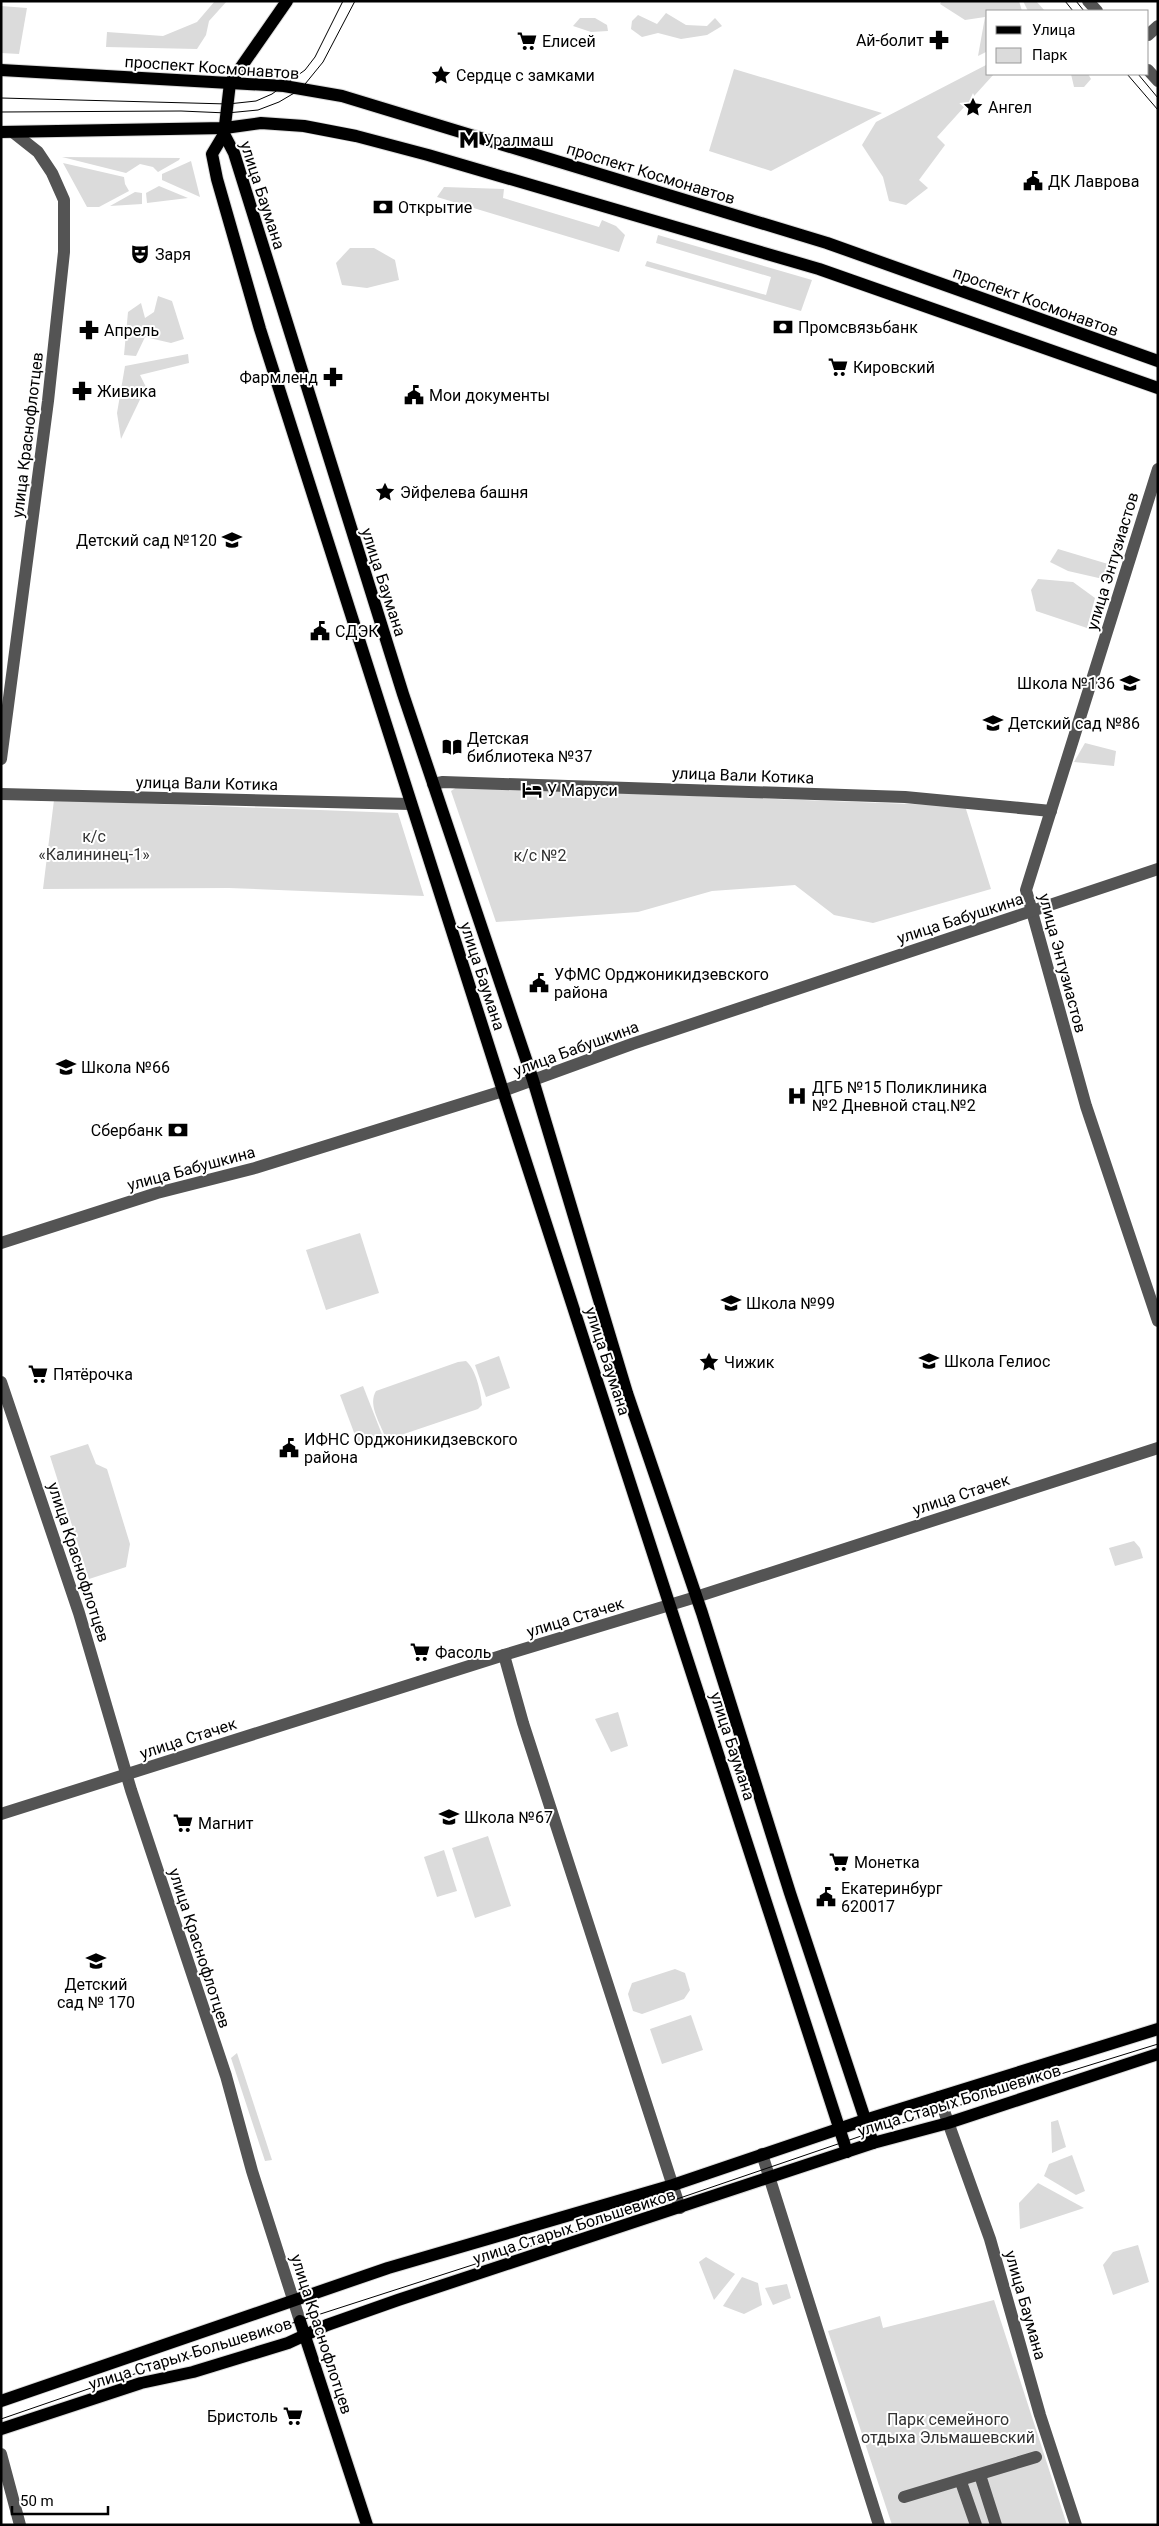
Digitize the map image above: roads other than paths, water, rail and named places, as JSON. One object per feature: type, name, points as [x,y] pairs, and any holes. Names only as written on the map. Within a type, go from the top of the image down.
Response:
[{"type":"main road","points":[[225,131],[230,83],[287,1]]},
{"type":"main road","name":"проспект Космонавтов","points":[[1,70],[284,86],[342,96],[827,243],[1158,361]]},
{"type":"main road","points":[[7,133],[225,131],[261,123],[304,126],[356,136],[447,160],[819,269],[1158,388]]},
{"type":"main road","name":"улица Баумана","points":[[225,131],[234,153],[433,784],[532,1080],[627,1393],[696,1597],[790,1893],[873,2143]]},
{"type":"main road","name":"улица Баумана","points":[[225,131],[212,154],[217,179],[260,329],[502,1091],[671,1605],[847,2152]]},
{"type":"main road","name":"улица Старых Большевиков","points":[[1,2401],[388,2268],[673,2185],[839,2128],[1158,2030]]},
{"type":"main road","name":"улица Старых Большевиков","points":[[1,2429],[141,2384],[203,2369],[288,2342],[398,2300],[769,2179],[873,2143],[948,2123],[1158,2054]]},
{"type":"main road","name":"улица Краснофлотцев","points":[[300,2322],[367,2525]]},
{"type":"street","points":[[1149,71],[1158,81]]},
{"type":"street","name":"улица Краснофлотцев","points":[[1,759],[62,278],[64,200],[52,173],[38,152],[7,133]]},
{"type":"street","name":"улица Энтузиастов","points":[[1158,469],[1026,890],[1086,1106],[1158,1322]]},
{"type":"street","name":"улица Вали Котика","points":[[433,784],[453,782],[905,796],[1051,811]]},
{"type":"street","name":"улица Вали Котика","points":[[1,794],[412,804]]},
{"type":"street","name":"улица Бабушкина","points":[[1,1243],[157,1193],[255,1168],[502,1091],[632,1044],[1158,869]]},
{"type":"street","name":"улица Краснофлотцев","points":[[1,1382],[79,1613],[164,1894],[226,2076],[252,2171],[300,2322]]},
{"type":"street","name":"улица Стачек","points":[[1,1814],[671,1605],[1158,1448]]},
{"type":"street","points":[[504,1656],[523,1723],[680,2208]]},
{"type":"street","name":"улица Баумана","points":[[939,2097],[990,2239],[1040,2415],[1076,2525]]},
{"type":"street","points":[[762,2154],[879,2525]]},
{"type":"street","points":[[1,2454],[20,2525]]},
{"type":"street","points":[[904,2497],[961,2482],[1036,2457]]},
{"type":"street","points":[[980,2476],[996,2525]]},
{"type":"street","points":[[961,2482],[976,2525]]},
{"type":"tram line","points":[[1,98],[228,104],[256,101],[272,94],[305,70],[315,57],[343,1]]},
{"type":"tram line","points":[[1,112],[181,111],[227,113],[258,110],[279,102],[301,89],[323,62],[355,1]]},
{"type":"tram line","points":[[1065,1],[1072,10]]},
{"type":"tram line","points":[[1076,1],[1083,10]]},
{"type":"tram line","points":[[1128,75],[1158,110]]},
{"type":"tram line","points":[[1139,75],[1158,98]]},
{"type":"tram line","points":[[1,2419],[91,2388],[677,2199],[870,2133],[1158,2044]]},
{"type":"place","name":"Ай-болит","points":[[939,40]]},
{"type":"place","name":"Елисей","points":[[527,41]]},
{"type":"place","name":"Сердце с замками","points":[[441,75]]},
{"type":"place","name":"Ангел","points":[[973,107]]},
{"type":"place","name":"Уралмаш","points":[[469,140]]},
{"type":"place","name":"ДК Лаврова","points":[[1033,181]]},
{"type":"place","name":"Открытие","points":[[383,207]]},
{"type":"place","name":"Заря","points":[[140,254]]},
{"type":"place","name":"Промсвязьбанк","points":[[783,327]]},
{"type":"place","name":"Апрель","points":[[89,330]]},
{"type":"place","name":"Кировский","points":[[838,367]]},
{"type":"place","name":"Фармленд","points":[[333,377]]},
{"type":"place","name":"Живика","points":[[82,391]]},
{"type":"place","name":"Мои документы","points":[[414,395]]},
{"type":"place","name":"Эйфелева башня","points":[[385,492]]},
{"type":"place","name":"Детский сад №120","points":[[232,540]]},
{"type":"place","name":"СДЭК","points":[[320,631]]},
{"type":"place","name":"Школа №136","points":[[1130,683]]},
{"type":"place","name":"Детский сад №86","points":[[993,723]]},
{"type":"place","name":"Детская библиотека №37","points":[[452,747]]},
{"type":"place","name":"У Маруси","points":[[532,790]]},
{"type":"place","name":"УФМС Орджоникидзевского района","points":[[539,983]]},
{"type":"place","name":"Школа №66","points":[[66,1067]]},
{"type":"place","name":"ДГБ №15 Поликлиника №2 Дневной стац.№2","points":[[797,1096]]},
{"type":"place","name":"Сбербанк","points":[[178,1130]]},
{"type":"place","name":"Школа №99","points":[[731,1303]]},
{"type":"place","name":"Школа Гелиос","points":[[929,1361]]},
{"type":"place","name":"Чижик","points":[[709,1362]]},
{"type":"place","name":"Пятёрочка","points":[[38,1374]]},
{"type":"place","name":"ИФНС Орджоникидзевского района","points":[[289,1448]]},
{"type":"place","name":"Фасоль","points":[[420,1652]]},
{"type":"place","name":"Школа №67","points":[[449,1817]]},
{"type":"place","name":"Магнит","points":[[183,1823]]},
{"type":"place","name":"Монетка","points":[[839,1862]]},
{"type":"place","name":"Екатеринбург 620017","points":[[826,1897]]},
{"type":"place","name":"Детский сад № 170","points":[[96,1961]]},
{"type":"place","name":"Бристоль","points":[[293,2416]]},
{"type":"park label","name":"к/с «Калининец-1»","points":[[94,845]]},
{"type":"park label","name":"к/с №2","points":[[540,855]]},
{"type":"park label","name":"Парк семейного отдыха Эльмашевский","points":[[948,2428]]}]
